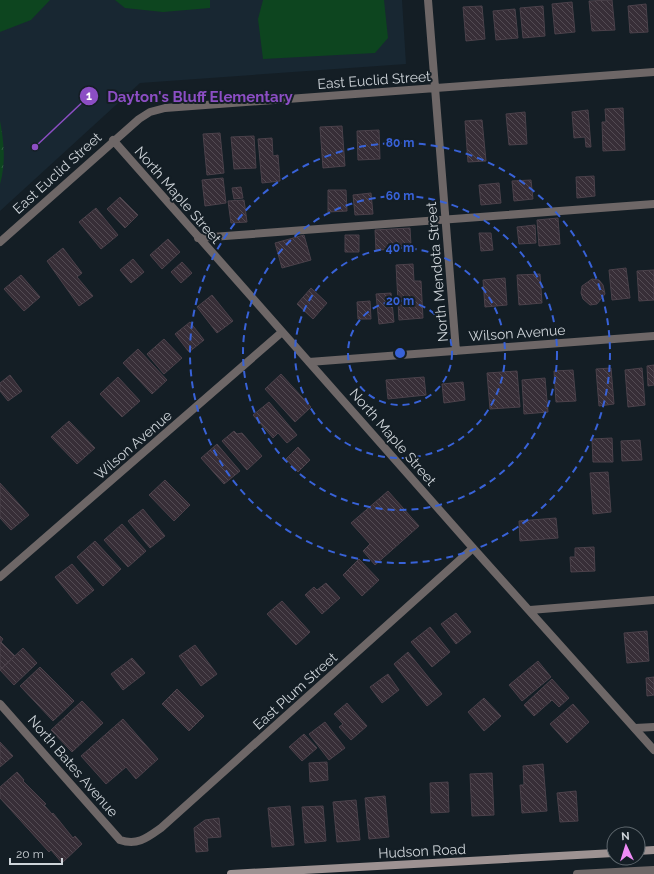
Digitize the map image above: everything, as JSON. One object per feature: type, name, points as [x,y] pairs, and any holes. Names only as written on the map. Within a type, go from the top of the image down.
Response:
[{"type":"street","name":"North Mendota Street","points":[[428,0],[456,351]]},
{"type":"street","name":"East Euclid Street","points":[[0,242],[113,140],[144,116],[165,108],[654,72]]},
{"type":"street","name":"North Maple Street","points":[[113,140],[198,238],[654,750]]},
{"type":"street","points":[[198,238],[654,204]]},
{"type":"street","name":"Wilson Avenue","points":[[0,577],[282,332]]},
{"type":"street","name":"Wilson Avenue","points":[[309,362],[654,336]]},
{"type":"street","name":"East Plum Street","points":[[128,843],[146,839],[161,828],[473,548]]},
{"type":"street","points":[[530,610],[654,600]]},
{"type":"street","name":"North Bates Avenue","points":[[0,704],[120,840],[128,843]]},
{"type":"street","points":[[635,728],[654,727]]},
{"type":"street","name":"Hudson Road","points":[[231,874],[606,853]]},
{"type":"street","points":[[577,874],[654,870]]},
{"type":"shaded area","points":[[0,0],[402,0],[406,64],[140,83],[0,211]]},
{"type":"green space","points":[[0,0],[50,0],[31,20],[0,32]]},
{"type":"green space","points":[[115,0],[210,0],[210,8],[163,12],[125,8]]},
{"type":"green space","points":[[263,0],[384,0],[388,38],[375,53],[263,59],[258,19]]},
{"type":"green space","points":[[0,121],[4,152],[0,184]]},
{"type":"building","points":[[612,0],[615,30],[592,31],[589,1]]},
{"type":"building","points":[[572,2],[575,32],[555,34],[552,4]]},
{"type":"building","points":[[646,4],[648,32],[630,33],[628,6]]},
{"type":"building","points":[[482,6],[485,39],[466,41],[463,7]]},
{"type":"building","points":[[543,6],[545,36],[523,38],[520,8]]},
{"type":"building","points":[[515,9],[518,38],[496,40],[493,11]]},
{"type":"building","points":[[623,108],[625,150],[603,151],[602,122],[606,122],[605,109]]},
{"type":"building","points":[[588,110],[591,147],[586,147],[585,137],[574,138],[572,112]]},
{"type":"building","points":[[525,112],[527,144],[509,145],[506,114]]},
{"type":"building","points":[[482,120],[486,161],[468,162],[465,121]]},
{"type":"building","points":[[342,126],[345,166],[323,168],[320,127]]},
{"type":"building","points":[[379,130],[380,159],[358,160],[357,131]]},
{"type":"building","points":[[220,133],[224,173],[207,175],[203,134]]},
{"type":"building","points":[[254,136],[256,168],[234,169],[231,137]]},
{"type":"building","points":[[272,138],[273,156],[278,155],[280,181],[262,183],[258,139]]},
{"type":"building","points":[[594,176],[595,196],[577,198],[576,177]]},
{"type":"building","points":[[223,178],[226,203],[205,206],[202,180]]},
{"type":"building","points":[[531,180],[533,199],[514,201],[512,181]]},
{"type":"building","points":[[499,183],[501,203],[481,205],[479,185]]},
{"type":"building","points":[[241,187],[243,198],[234,199],[232,188]]},
{"type":"building","points":[[328,190],[346,190],[347,211],[328,212]]},
{"type":"building","points":[[371,193],[373,214],[355,215],[353,195]]},
{"type":"building","points":[[120,197],[138,215],[125,228],[107,209]]},
{"type":"building","points":[[244,200],[247,222],[231,223],[228,201]]},
{"type":"building","points":[[96,208],[118,235],[101,249],[79,222]]},
{"type":"building","points":[[558,218],[560,244],[539,246],[537,220]]},
{"type":"building","points":[[535,225],[536,243],[519,244],[517,227]]},
{"type":"building","points":[[410,228],[411,245],[401,246],[401,249],[376,250],[375,230]]},
{"type":"building","points":[[479,233],[491,233],[493,250],[481,251]]},
{"type":"building","points":[[304,235],[311,260],[282,268],[275,243]]},
{"type":"building","points":[[345,235],[359,235],[359,252],[345,252]]},
{"type":"building","points":[[168,239],[180,252],[162,269],[150,255]]},
{"type":"building","points":[[63,248],[82,273],[77,277],[93,296],[79,306],[47,261]]},
{"type":"building","points":[[133,259],[144,272],[131,283],[120,270]]},
{"type":"building","points":[[182,262],[192,273],[181,283],[171,272]]},
{"type":"building","points":[[413,264],[414,281],[421,281],[423,318],[399,320],[396,265]]},
{"type":"building","points":[[626,268],[630,298],[612,300],[609,270]]},
{"type":"building","points":[[654,270],[654,300],[639,301],[637,271]]},
{"type":"building","points":[[540,274],[542,303],[519,305],[517,275]]},
{"type":"building","points":[[21,275],[40,297],[24,311],[4,289]]},
{"type":"building","points":[[505,278],[507,305],[485,307],[483,280]]},
{"type":"building","points":[[592,279],[599,280],[603,285],[605,294],[597,304],[590,305],[583,299],[581,293],[582,286]]},
{"type":"building","points":[[311,288],[327,303],[313,319],[297,304]]},
{"type":"building","points":[[391,293],[394,322],[379,324],[376,294]]},
{"type":"building","points":[[212,295],[233,321],[217,333],[197,307]]},
{"type":"building","points":[[370,301],[371,319],[358,319],[357,302]]},
{"type":"building","points":[[190,322],[204,340],[189,352],[175,334]]},
{"type":"building","points":[[164,339],[182,358],[164,374],[147,354]]},
{"type":"building","points":[[138,349],[167,380],[152,394],[123,363]]},
{"type":"building","points":[[654,365],[654,385],[648,386],[647,366]]},
{"type":"building","points":[[611,368],[614,404],[599,406],[596,369]]},
{"type":"building","points":[[642,368],[645,405],[628,407],[625,370]]},
{"type":"building","points":[[573,370],[576,401],[556,402],[554,371]]},
{"type":"building","points":[[517,371],[520,407],[490,409],[487,373]]},
{"type":"building","points":[[281,374],[311,407],[295,422],[265,389]]},
{"type":"building","points":[[10,375],[22,391],[8,401],[0,391],[0,383]]},
{"type":"building","points":[[118,377],[140,401],[122,417],[100,394]]},
{"type":"building","points":[[424,377],[426,395],[388,399],[386,380]]},
{"type":"building","points":[[545,378],[548,412],[524,414],[522,380]]},
{"type":"building","points":[[463,382],[465,400],[444,403],[442,384]]},
{"type":"building","points":[[269,402],[297,435],[287,443],[278,433],[273,438],[253,415]]},
{"type":"building","points":[[69,421],[95,448],[77,464],[51,437]]},
{"type":"building","points":[[234,431],[237,434],[242,433],[262,456],[247,470],[222,441]]},
{"type":"building","points":[[612,438],[613,462],[593,462],[592,439]]},
{"type":"building","points":[[640,440],[642,460],[622,461],[621,441]]},
{"type":"building","points":[[217,444],[240,471],[224,484],[201,458]]},
{"type":"building","points":[[298,447],[310,460],[298,472],[286,459]]},
{"type":"building","points":[[608,472],[611,512],[593,514],[590,473]]},
{"type":"building","points":[[165,480],[190,505],[174,521],[149,495]]},
{"type":"building","points":[[0,483],[29,515],[11,530],[0,518]]},
{"type":"building","points":[[388,491],[419,526],[375,565],[363,551],[370,544],[351,523]]},
{"type":"building","points":[[143,509],[165,536],[150,548],[128,521]]},
{"type":"building","points":[[556,518],[558,538],[520,541],[519,521]]},
{"type":"building","points":[[122,524],[146,551],[128,567],[104,540]]},
{"type":"building","points":[[95,541],[121,569],[103,586],[77,557]]},
{"type":"building","points":[[594,547],[595,571],[571,572],[570,557],[575,557],[575,548]]},
{"type":"building","points":[[359,559],[379,580],[362,596],[343,575]]},
{"type":"building","points":[[72,564],[94,590],[77,604],[55,577]]},
{"type":"building","points":[[326,583],[340,598],[322,614],[305,595],[314,587],[317,590]]},
{"type":"building","points":[[282,601],[310,632],[296,645],[267,614]]},
{"type":"building","points":[[456,613],[471,632],[456,644],[441,624]]},
{"type":"building","points":[[430,627],[450,652],[432,667],[411,642]]},
{"type":"building","points":[[647,631],[649,661],[627,663],[624,633]]},
{"type":"building","points":[[0,636],[3,639],[1,642],[15,656],[0,670]]},
{"type":"building","points":[[195,645],[217,674],[201,686],[179,656]]},
{"type":"building","points":[[23,648],[37,663],[14,685],[0,670]]},
{"type":"building","points":[[408,652],[442,694],[427,706],[394,664]]},
{"type":"building","points":[[132,658],[145,673],[123,690],[111,674]]},
{"type":"building","points":[[538,661],[551,677],[522,701],[509,685]]},
{"type":"building","points":[[40,667],[74,701],[53,721],[20,686]]},
{"type":"building","points":[[388,674],[399,690],[382,703],[370,687]]},
{"type":"building","points":[[654,677],[654,695],[647,696],[646,678]]},
{"type":"building","points":[[552,679],[569,698],[559,707],[552,700],[534,716],[524,705]]},
{"type":"building","points":[[177,689],[204,716],[189,731],[162,704]]},
{"type":"building","points":[[484,698],[501,716],[484,731],[468,712]]},
{"type":"building","points":[[82,701],[103,723],[72,752],[51,730]]},
{"type":"building","points":[[347,703],[367,726],[351,740],[339,727],[343,724],[334,714]]},
{"type":"building","points":[[573,704],[589,722],[567,743],[550,724]]},
{"type":"building","points":[[123,719],[158,759],[136,779],[126,767],[106,784],[81,756]]},
{"type":"building","points":[[325,722],[345,748],[329,760],[309,734]]},
{"type":"building","points":[[304,734],[317,748],[302,761],[289,747]]},
{"type":"building","points":[[0,742],[13,756],[0,767]]},
{"type":"building","points":[[327,762],[328,780],[310,782],[309,763]]},
{"type":"building","points":[[543,764],[547,811],[522,813],[520,785],[524,785],[523,766]]},
{"type":"building","points":[[17,772],[24,780],[23,781],[46,804],[44,805],[52,814],[53,813],[73,838],[75,836],[82,844],[62,863],[51,850],[49,852],[0,798],[0,787]]},
{"type":"building","points":[[492,773],[494,815],[472,816],[470,774]]},
{"type":"building","points":[[448,782],[449,812],[431,813],[430,783]]},
{"type":"building","points":[[576,791],[578,821],[560,822],[557,793]]},
{"type":"building","points":[[385,796],[389,837],[369,839],[365,798]]},
{"type":"building","points":[[356,800],[360,840],[337,842],[333,802]]},
{"type":"building","points":[[290,806],[294,845],[272,847],[268,808]]},
{"type":"building","points":[[323,806],[326,841],[305,843],[302,807]]},
{"type":"building","points":[[219,818],[221,837],[207,838],[208,851],[196,852],[194,828],[205,820]]},
{"type":"place","name":"Dayton's Bluff Elementary","points":[[35,147]]}]
